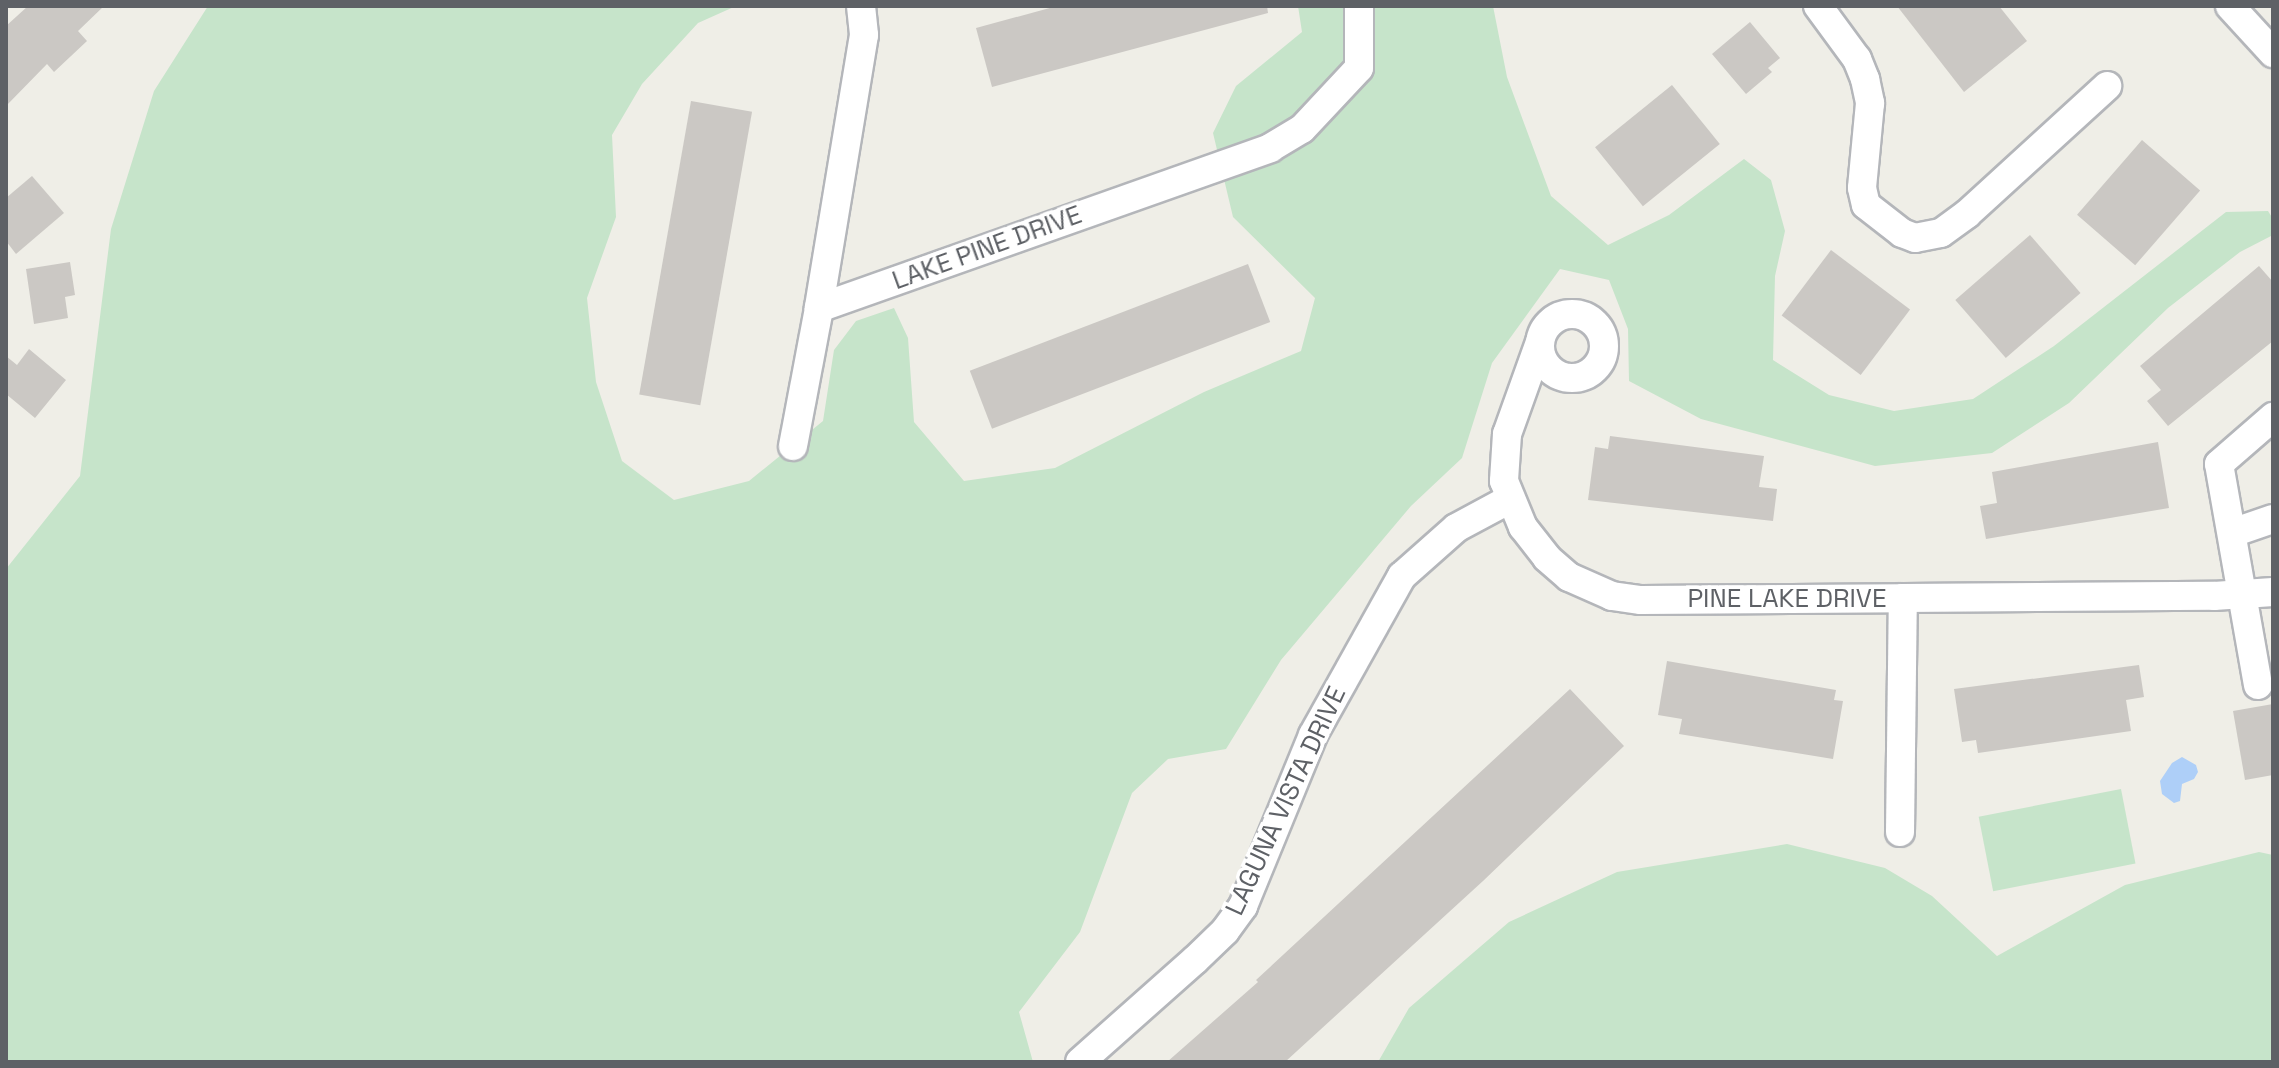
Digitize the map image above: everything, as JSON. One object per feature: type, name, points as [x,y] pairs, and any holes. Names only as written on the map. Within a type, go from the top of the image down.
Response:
[{"type":"street","points":[[793,446],[864,35],[861,6]]},
{"type":"street","name":"LAKE PINE DRIVE","points":[[819,308],[1270,148],[1302,129],[1359,68],[1359,6]]},
{"type":"street","points":[[1818,6],[1857,59],[1865,79],[1870,103],[1862,188],[1866,205],[1902,233],[1915,238],[1941,233],[1967,214],[2107,86]]},
{"type":"street","points":[[2230,6],[2273,53]]},
{"type":"street","name":"PINE LAKE DRIVE","points":[[1540,342],[1507,434],[1503,458],[1510,499],[1523,527],[1547,558],[1569,577],[1612,596],[1641,600],[2244,595],[2273,592]]},
{"type":"street","points":[[2258,685],[2219,464],[2273,417]]},
{"type":"street","name":"LAGUNA VISTA DRIVE","points":[[1080,1062],[1195,960],[1225,931],[1243,906],[1313,735],[1402,576],[1456,528],[1510,499]]},
{"type":"street","points":[[2232,533],[2273,519]]},
{"type":"street","points":[[1900,832],[1903,598]]},
{"type":"street","points":[[1087,1062],[1107,1062]]},
{"type":"green space","points":[[208,6],[736,6],[698,23],[642,84],[612,135],[616,217],[587,298],[596,382],[622,461],[674,500],[749,481],[823,421],[834,350],[856,321],[894,308],[908,338],[914,422],[964,481],[1055,468],[1204,392],[1301,351],[1315,298],[1233,217],[1213,133],[1236,86],[1302,32],[1298,6],[1493,6],[1507,77],[1551,196],[1608,245],[1669,215],[1744,159],[1771,180],[1785,231],[1775,276],[1773,360],[1829,395],[1894,411],[1973,399],[2054,346],[2226,212],[2268,211],[2273,219],[2273,235],[2240,252],[2168,308],[2069,403],[1992,453],[1875,466],[1701,419],[1629,381],[1628,329],[1609,280],[1560,269],[1492,363],[1462,458],[1411,506],[1281,660],[1226,749],[1168,759],[1132,793],[1080,932],[1019,1012],[1033,1062],[6,1062],[6,569],[80,476],[111,229],[154,91]]},
{"type":"green space","points":[[2121,789],[2136,864],[1993,891],[1979,817]]},
{"type":"green space","points":[[1787,844],[1885,868],[1932,896],[1997,956],[2125,885],[2259,852],[2273,855],[2273,1062],[1378,1062],[1409,1008],[1509,922],[1617,872]]},
{"type":"water","points":[[2182,757],[2196,765],[2198,772],[2194,779],[2182,784],[2180,801],[2174,803],[2162,794],[2160,781],[2172,763]]},
{"type":"building","points":[[28,6],[104,6],[78,31],[87,41],[54,72],[47,64],[6,106],[6,26]]},
{"type":"building","points":[[1057,6],[1267,6],[1268,13],[992,87],[976,28]]},
{"type":"building","points":[[1897,6],[1999,6],[2027,41],[1964,92]]},
{"type":"building","points":[[1750,22],[1780,58],[1768,68],[1772,72],[1746,94],[1712,54]]},
{"type":"building","points":[[1672,85],[1720,144],[1643,206],[1595,147]]},
{"type":"building","points":[[691,101],[752,112],[700,405],[639,394]]},
{"type":"building","points":[[2142,140],[2200,191],[2135,265],[2077,215]]},
{"type":"building","points":[[32,176],[64,213],[16,254],[6,241],[6,198]]},
{"type":"building","points":[[2030,235],[2081,293],[2006,358],[1955,300]]},
{"type":"building","points":[[1831,250],[1910,310],[1861,375],[1782,315]]},
{"type":"building","points":[[70,262],[75,295],[65,297],[68,318],[34,324],[26,269]]},
{"type":"building","points":[[1248,264],[1270,322],[992,429],[970,371]]},
{"type":"building","points":[[2259,266],[2273,282],[2273,341],[2168,426],[2147,401],[2161,390],[2140,366]]},
{"type":"building","points":[[29,349],[66,380],[35,418],[6,394],[6,356],[17,365]]},
{"type":"building","points":[[1610,436],[1764,456],[1759,487],[1777,489],[1773,521],[1588,500],[1595,447],[1608,449]]},
{"type":"building","points":[[2158,442],[2169,508],[1986,539],[1980,506],[1997,503],[1992,472]]},
{"type":"building","points":[[1667,661],[1836,690],[1834,700],[1843,701],[1833,759],[1679,734],[1682,719],[1658,715]]},
{"type":"building","points":[[2139,665],[2144,697],[2126,700],[2131,731],[1978,753],[1976,740],[1962,742],[1954,689]]},
{"type":"building","points":[[1570,689],[1624,746],[1483,881],[1285,1062],[1167,1062],[1258,982],[1256,980]]},
{"type":"building","points":[[2273,704],[2273,775],[2245,780],[2233,711]]}]
